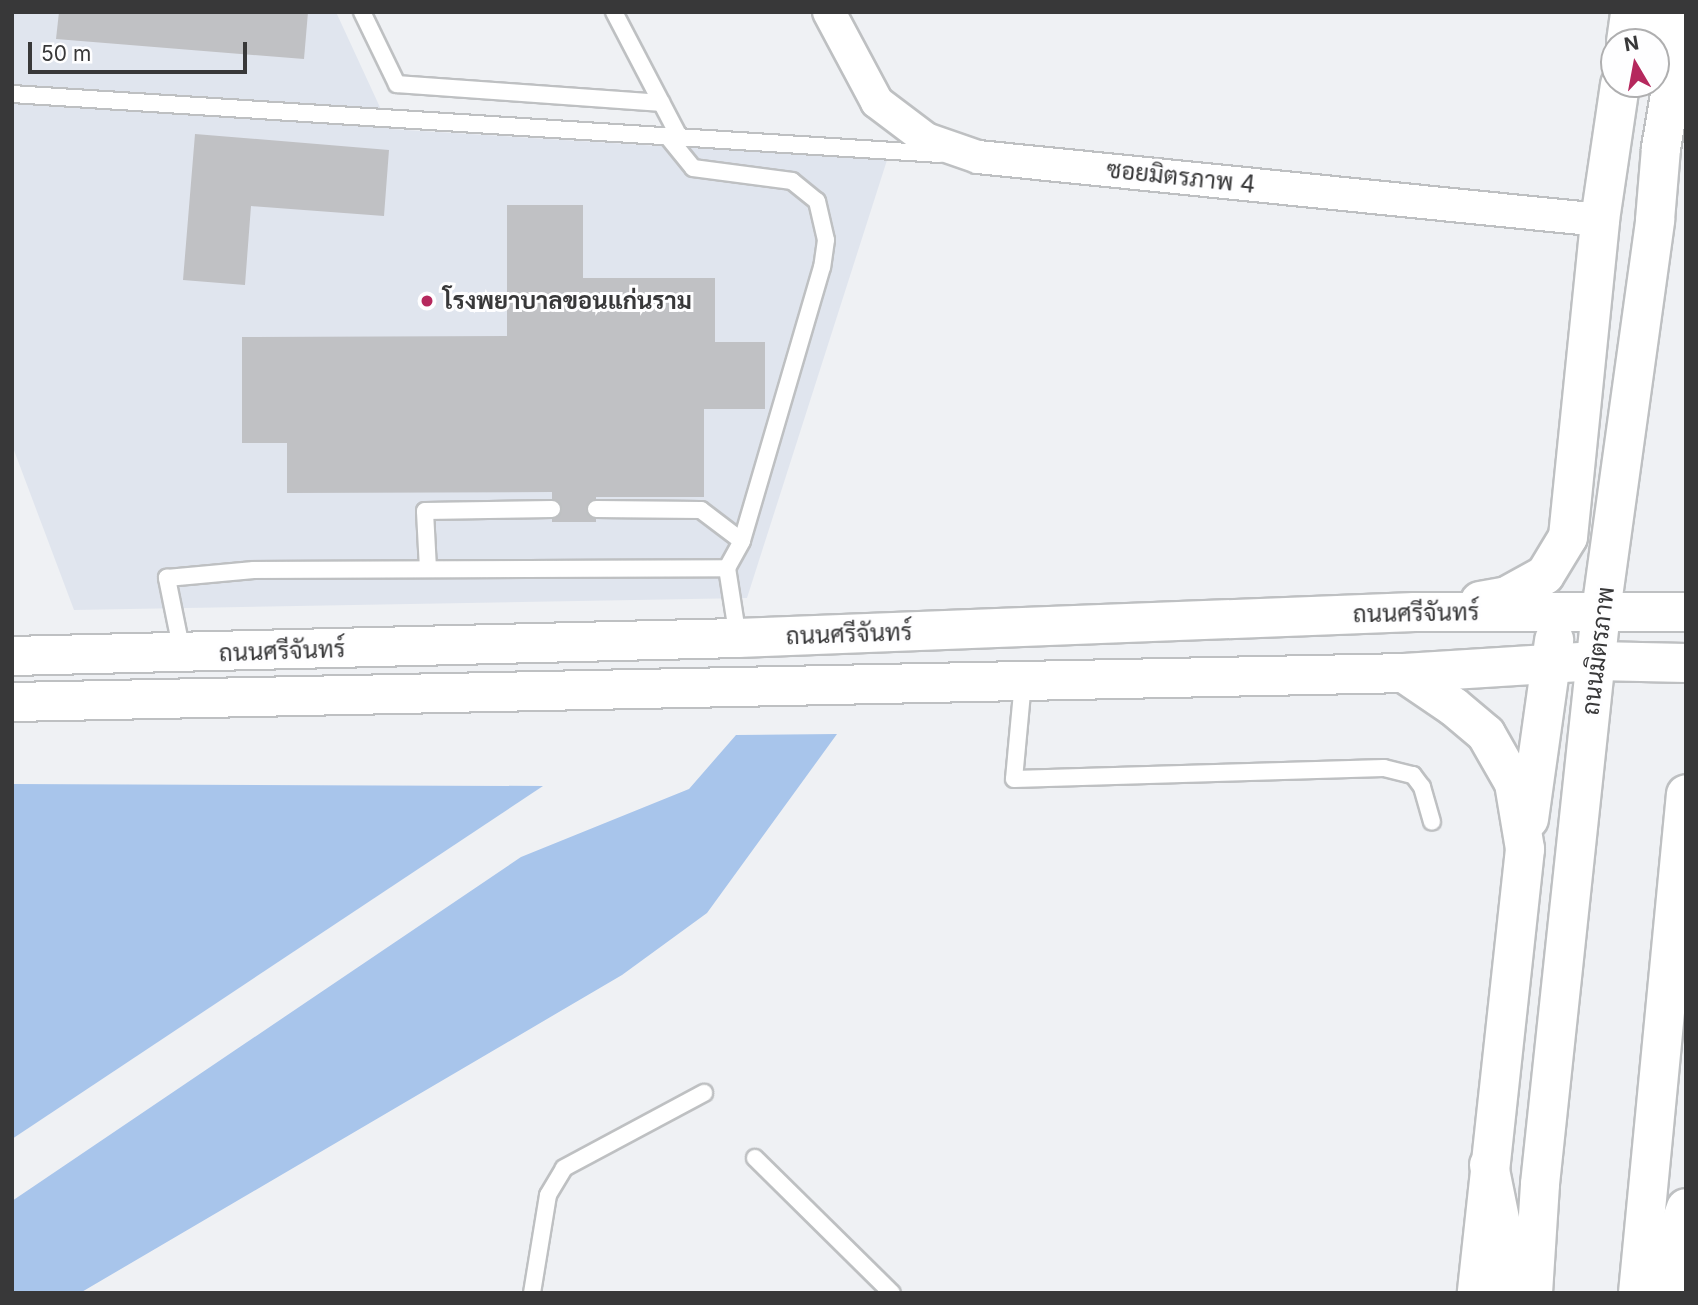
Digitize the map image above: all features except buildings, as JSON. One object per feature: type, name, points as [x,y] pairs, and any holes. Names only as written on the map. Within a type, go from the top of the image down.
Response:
[{"type":"main road","name":"ถนนมิตรภาพ","points":[[1533,1293],[1540,1184],[1601,611],[1655,220],[1661,148],[1684,12]]},
{"type":"main road","points":[[1477,1293],[1525,849],[1568,537],[1600,220],[1618,98]]},
{"type":"main road","points":[[1656,98],[1661,148]]},
{"type":"main road","points":[[1415,612],[1507,596],[1545,575],[1568,537]]},
{"type":"main road","name":"ถนนศรีจันทร์","points":[[12,656],[182,654],[738,638],[1415,612],[1686,612]]},
{"type":"main road","name":"ถนนศรีจันทร์","points":[[12,702],[1404,673],[1596,661],[1686,663]]},
{"type":"main road","points":[[1404,673],[1454,707],[1486,734],[1514,783],[1525,849]]},
{"type":"main road","points":[[1638,1293],[1686,794]]},
{"type":"main road","points":[[1489,1165],[1515,1293]]},
{"type":"main road","points":[[1656,1293],[1686,1208]]},
{"type":"main road","points":[[1684,1293],[1686,1271]]},
{"type":"street","name":"ซอยมิตรภาพ 4","points":[[829,12],[877,102],[926,139],[978,157],[1600,220]]},
{"type":"lane","points":[[362,12],[397,83],[661,103]]},
{"type":"lane","points":[[614,12],[661,103],[674,137],[693,168],[792,181],[817,201],[826,240],[822,267],[742,541],[727,568],[738,638]]},
{"type":"lane","points":[[12,94],[978,157]]},
{"type":"lane","points":[[428,569],[425,511],[552,509]]},
{"type":"lane","points":[[596,509],[701,510],[742,541]]},
{"type":"lane","points":[[182,654],[167,578],[254,570],[727,568]]},
{"type":"lane","points":[[1023,681],[1014,779],[1384,768],[1413,775],[1422,787],[1432,822]]},
{"type":"lane","points":[[532,1293],[548,1195],[564,1168],[704,1093]]},
{"type":"lane","points":[[755,1158],[892,1293]]},
{"type":"shaded area","name":"โรงพยาบาลขอนแก่นราม","points":[[12,12],[336,12],[390,129],[888,157],[747,598],[74,610],[12,445]]},
{"type":"water","points":[[837,734],[707,913],[622,975],[80,1293],[12,1293],[12,1201],[521,857],[689,789],[736,735]]},
{"type":"water","points":[[12,784],[543,786],[12,1139]]},
{"type":"place","name":"โรงพยาบาลขอนแก่นราม","points":[[427,301]]}]
